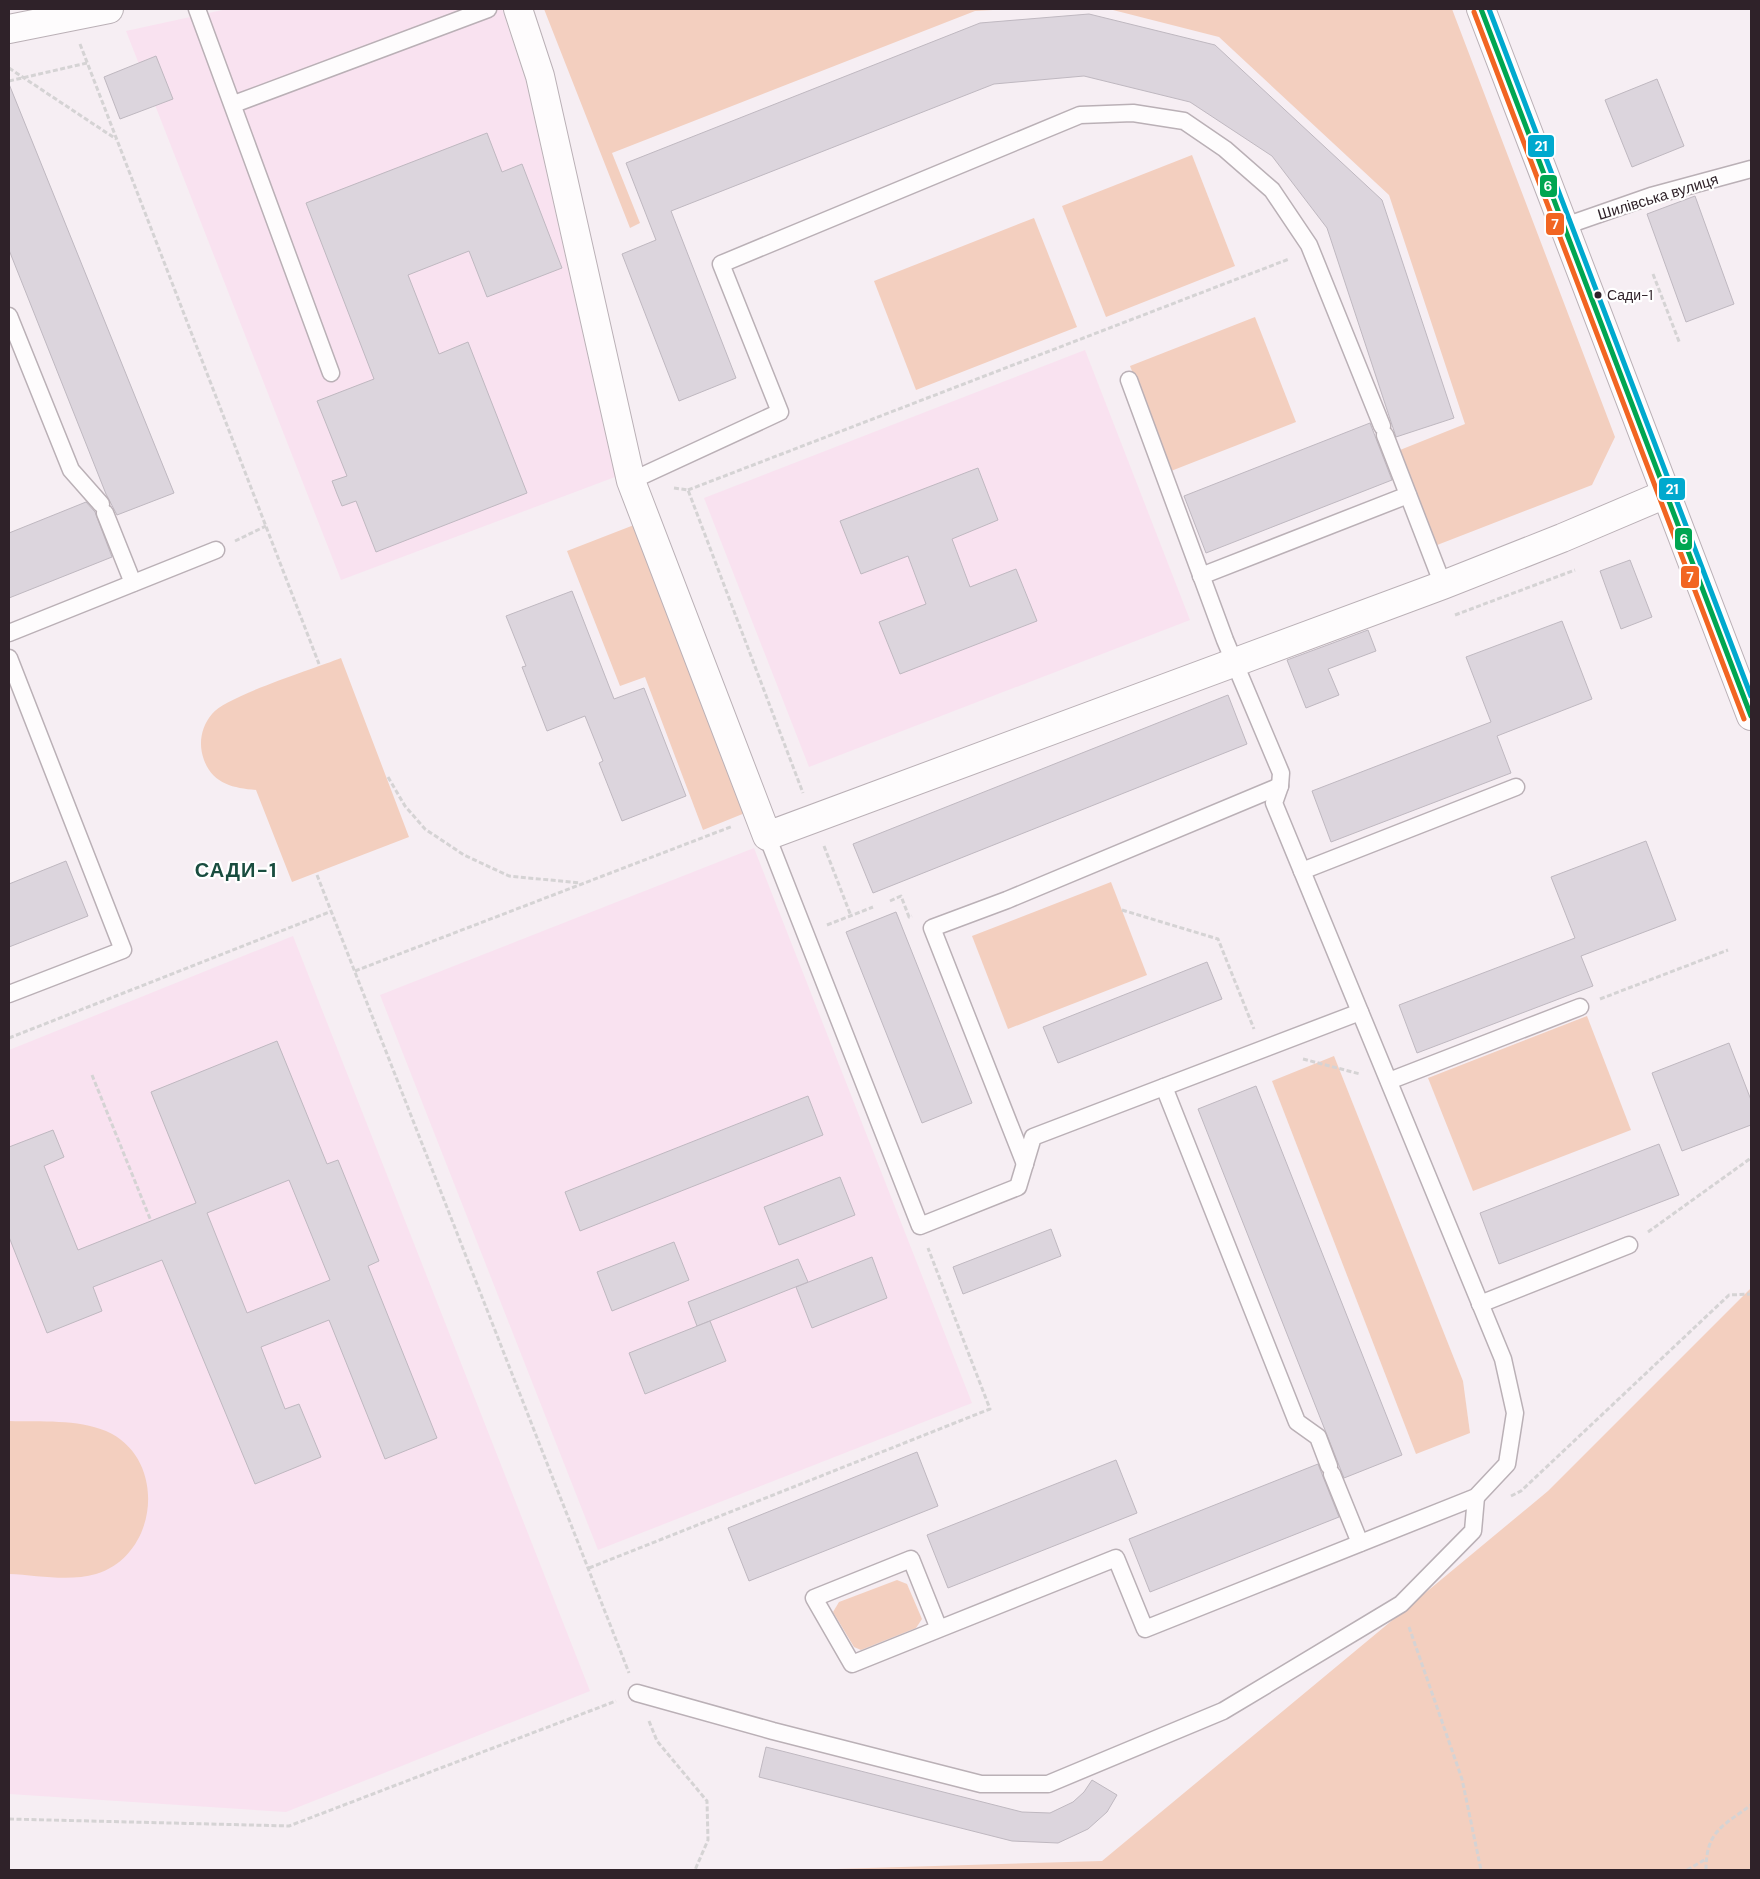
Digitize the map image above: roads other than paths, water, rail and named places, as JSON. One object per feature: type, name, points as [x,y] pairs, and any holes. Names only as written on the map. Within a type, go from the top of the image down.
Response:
[{"type":"street","points":[[9,29],[109,9]]},
{"type":"street","points":[[518,9],[540,76],[631,481],[762,826],[813,819],[1443,585],[1562,538],[1668,493]]},
{"type":"street","points":[[1482,9],[1668,493],[1751,716]]},
{"type":"lane","points":[[197,9],[234,104],[331,373]]},
{"type":"lane","points":[[234,104],[488,9]]},
{"type":"lane","points":[[631,481],[780,412],[721,264],[1080,114],[1133,113],[1184,121],[1225,148],[1272,190],[1311,251],[1443,585]]},
{"type":"lane","name":"Шилівська вулиця","points":[[1565,226],[1651,196],[1751,169]]},
{"type":"lane","points":[[9,316],[71,470],[103,509],[133,583]]},
{"type":"lane","points":[[939,1628],[911,1559],[814,1598],[852,1664],[1116,1558],[1145,1629],[1476,1497],[1507,1464],[1515,1413],[1503,1359],[1274,803],[1280,786],[1281,773],[1201,576],[1129,380]]},
{"type":"lane","points":[[1201,576],[1408,496]]},
{"type":"lane","points":[[9,633],[216,550]]},
{"type":"lane","points":[[9,658],[123,950],[9,994]]},
{"type":"lane","points":[[1025,1164],[932,928],[1007,900],[1280,786]]},
{"type":"lane","points":[[1302,870],[1516,787]]},
{"type":"lane","points":[[762,826],[920,1226],[1018,1187],[1033,1137],[1226,1061],[1360,1012]]},
{"type":"lane","points":[[1389,1081],[1580,1007]]},
{"type":"lane","points":[[1164,1087],[1297,1422],[1318,1437],[1360,1543]]},
{"type":"lane","points":[[1480,1304],[1629,1245]]},
{"type":"lane","points":[[637,1693],[773,1731],[980,1784],[1048,1784],[1222,1711],[1401,1604],[1473,1531],[1476,1497]]},
{"type":"place","name":"Сади-1","points":[[1598,295]]},
{"type":"district","name":"САДИ-1","points":[[236,870]]}]
